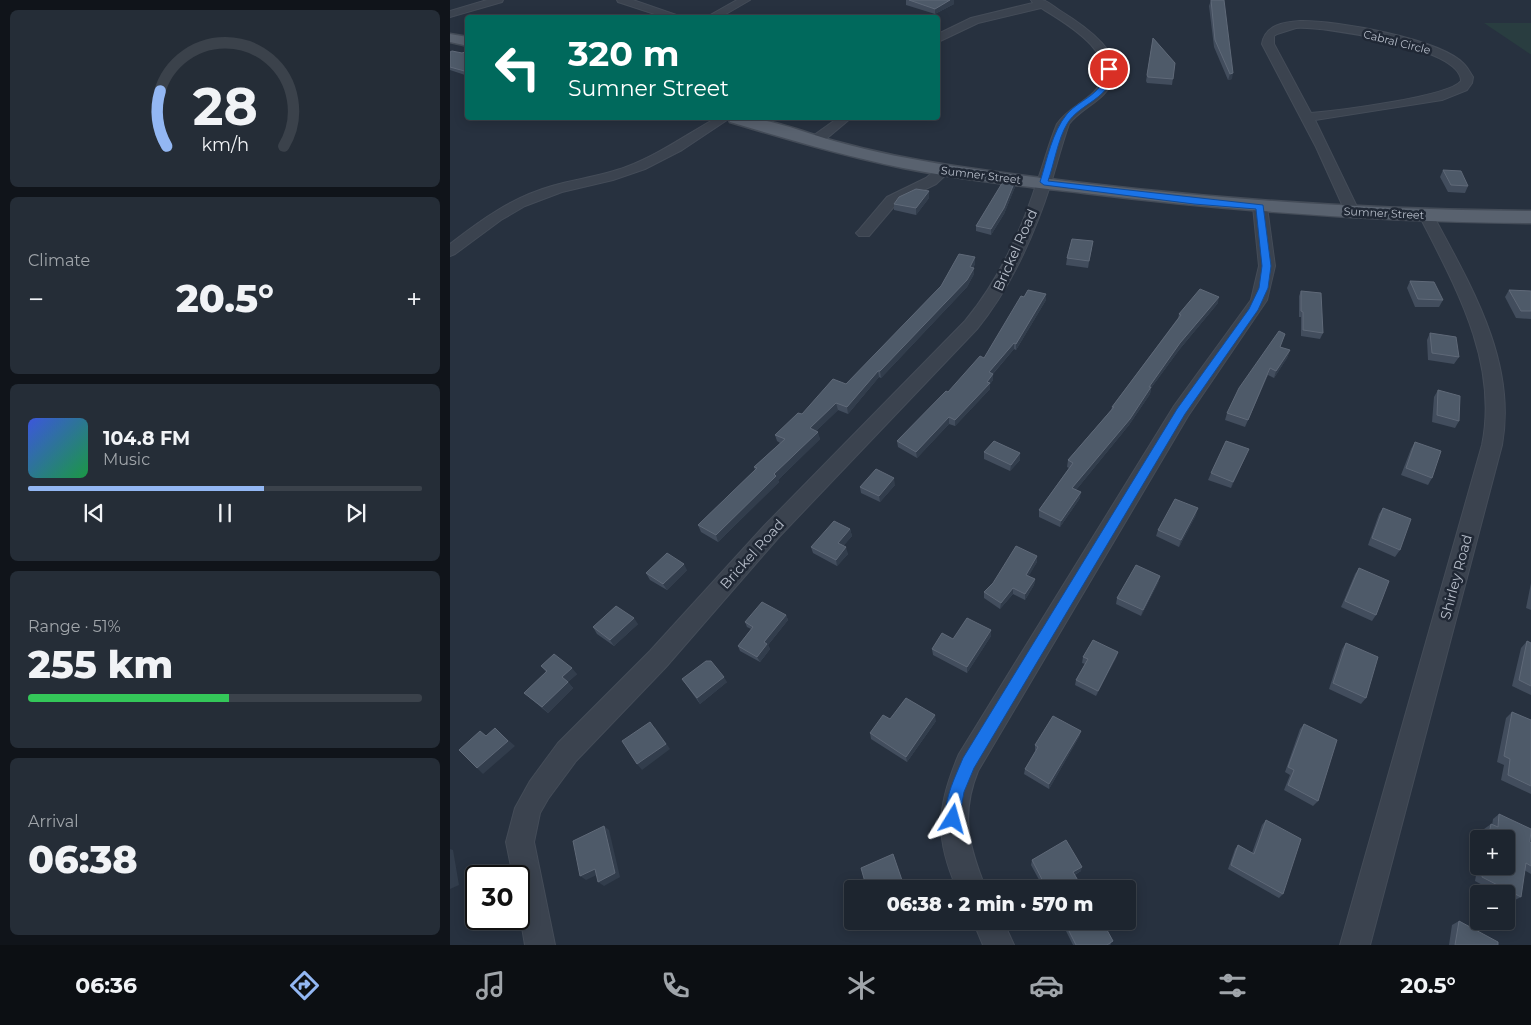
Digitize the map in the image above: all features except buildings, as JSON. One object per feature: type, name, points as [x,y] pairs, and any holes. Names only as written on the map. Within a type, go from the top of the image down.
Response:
[{"type":"main road","points":[[450,38],[465,41]]},
{"type":"main road","name":"Sumner Street","points":[[743,120],[880,158],[944,170],[1194,201],[1260,207],[1426,215],[1531,217]]},
{"type":"street","points":[[450,14],[498,0]]},
{"type":"street","points":[[622,0],[670,15]]},
{"type":"street","points":[[716,15],[744,0]]},
{"type":"street","points":[[940,38],[954,28],[970,22],[1039,2]]},
{"type":"street","name":"Brickel Road","points":[[540,945],[520,842],[528,808],[540,790],[567,752],[658,659],[772,531],[986,308],[1005,280],[1044,182],[1063,124],[1071,114],[1100,93],[1109,77],[1107,60],[1100,46],[1087,34],[1039,2]]},
{"type":"street","name":"Cabral Circle","points":[[1306,117],[1439,96],[1464,87],[1467,76],[1447,57],[1414,44],[1316,25],[1286,26],[1270,35],[1268,44],[1306,117],[1338,177],[1352,211]]},
{"type":"street","points":[[450,251],[485,224],[519,202],[562,188],[628,172],[721,120]]},
{"type":"street","points":[[815,141],[842,120]]},
{"type":"street","points":[[864,233],[892,200],[931,181],[944,170]]},
{"type":"street","points":[[969,880],[954,832],[954,802],[960,781],[973,755],[1181,411],[1259,300],[1267,266],[1260,207]]},
{"type":"street","name":"Shirley Road","points":[[1355,945],[1492,445],[1496,422],[1494,377],[1483,340],[1462,286],[1426,215]]},
{"type":"street","points":[[992,930],[999,945]]},
{"type":"green space","points":[[1484,23],[1531,23],[1531,54],[1530,54]]},
{"type":"route","points":[[953,819],[954,802],[968,763],[1181,411],[1253,310],[1263,288],[1267,266],[1260,207],[1194,201],[1044,182],[1063,124],[1075,110],[1103,89],[1108,81],[1109,69]]}]
